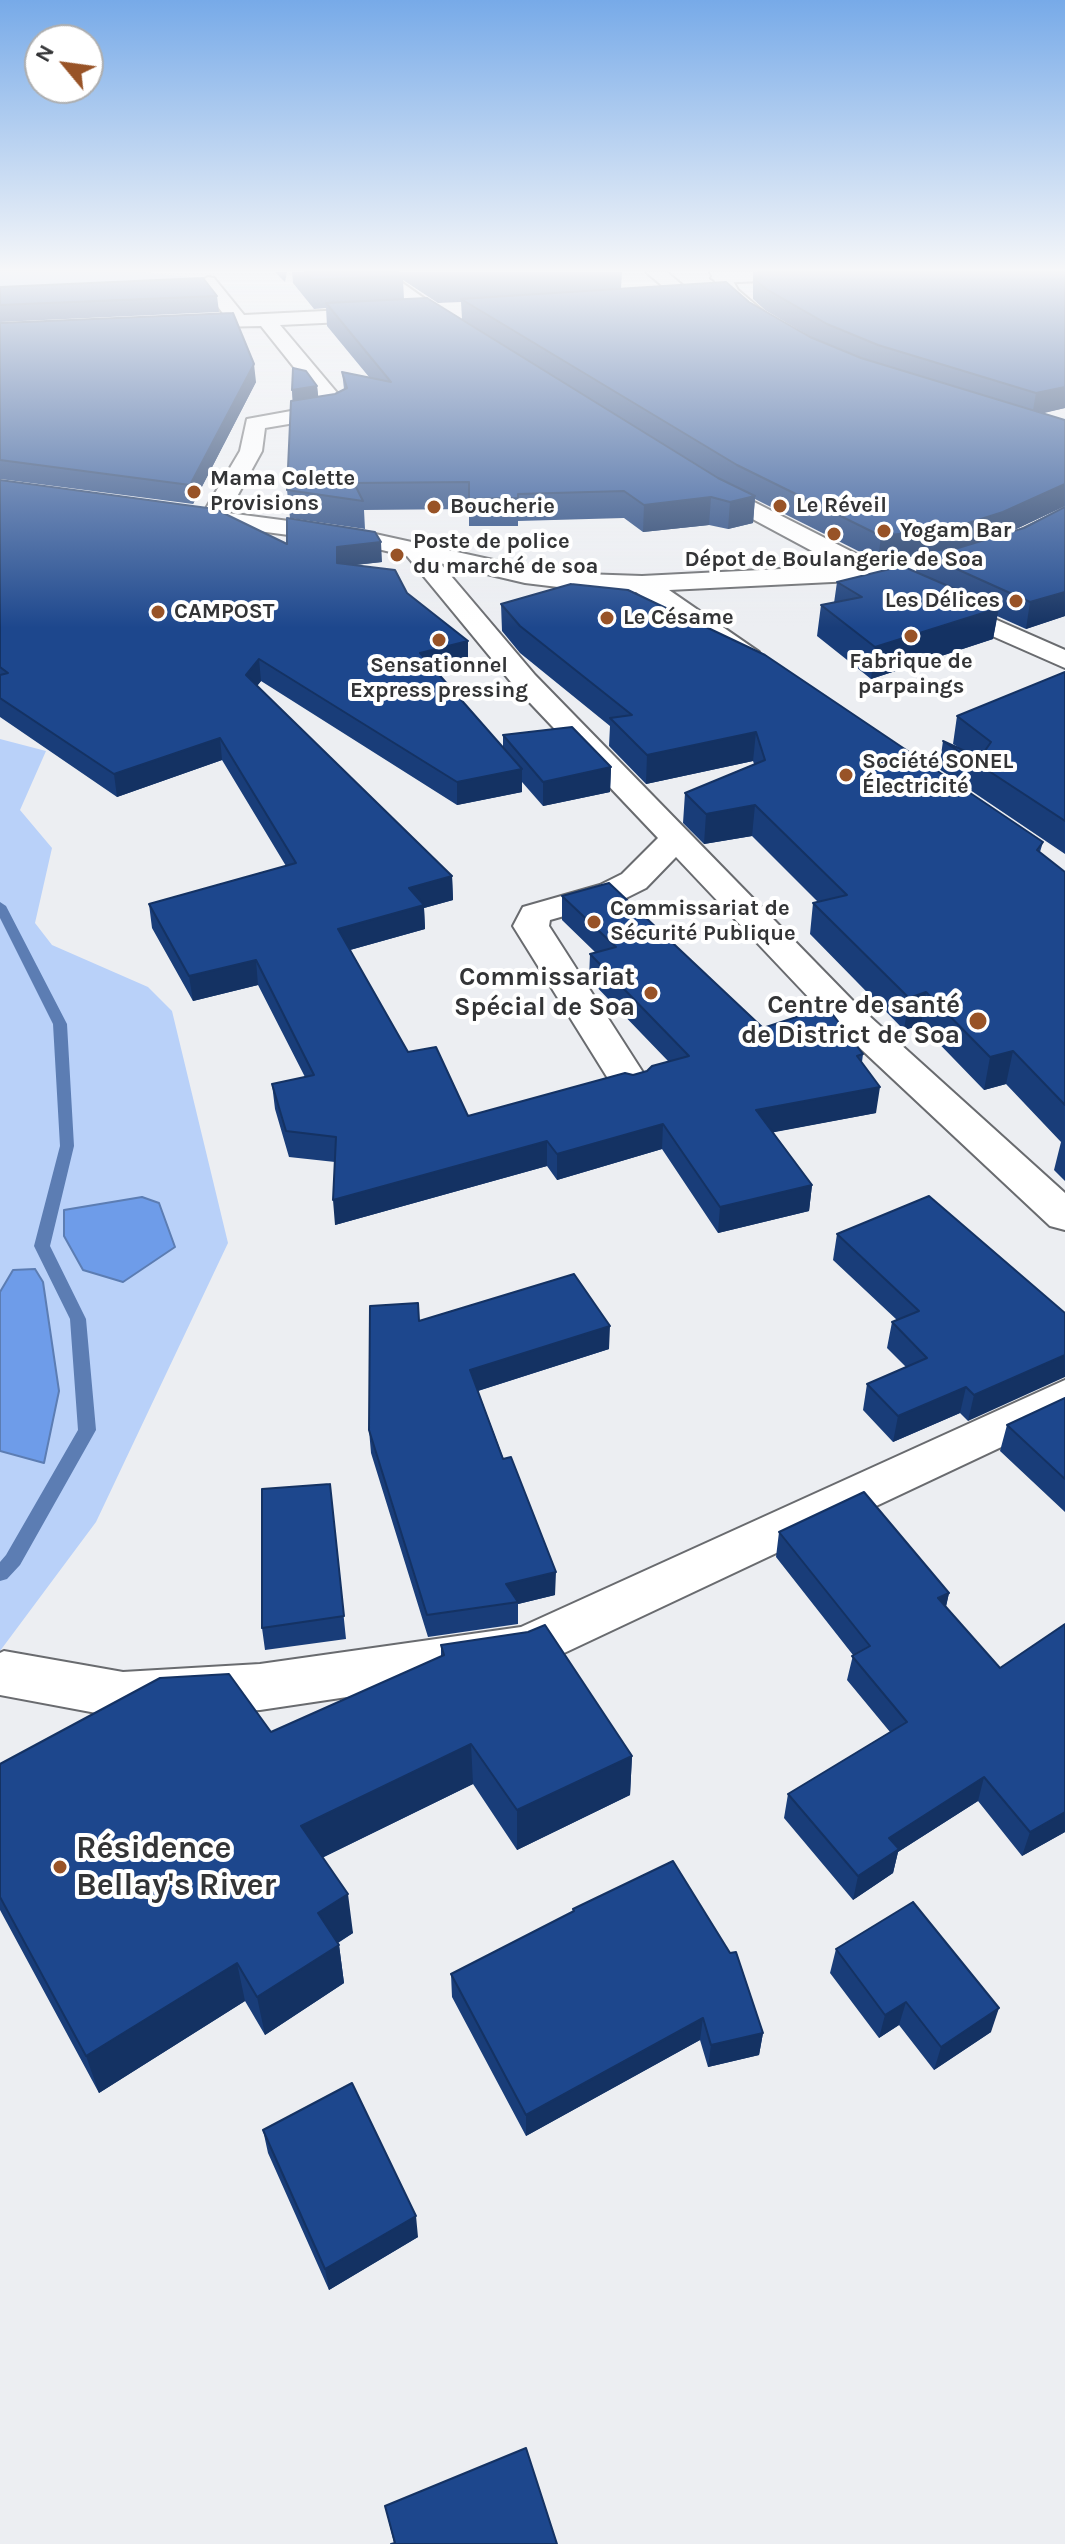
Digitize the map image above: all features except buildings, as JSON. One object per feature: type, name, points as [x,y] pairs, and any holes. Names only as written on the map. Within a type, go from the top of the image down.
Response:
[{"type":"street","points":[[212,519],[251,451],[255,424],[336,410],[324,391]]},
{"type":"street","points":[[686,473],[794,534],[1065,660]]},
{"type":"street","points":[[166,513],[357,537],[525,575],[583,582],[642,584],[873,572],[953,563],[1009,545],[1065,516]]},
{"type":"street","points":[[417,552],[525,681],[844,1013],[1065,1216]]},
{"type":"street","points":[[642,584],[778,678]]},
{"type":"street","points":[[631,1085],[531,926],[535,914],[612,892],[634,881],[675,839]]},
{"type":"street","points":[[4,1674],[123,1695],[260,1687],[528,1648],[1065,1397]]},
{"type":"shaded area","points":[[0,739],[46,751],[20,810],[52,848],[35,923],[52,945],[148,987],[172,1011],[228,1243],[96,1522],[0,1651]]},
{"type":"water","points":[[142,1197],[159,1203],[175,1247],[123,1282],[83,1270],[64,1236],[64,1210]]},
{"type":"water","points":[[35,1269],[43,1282],[59,1391],[44,1463],[0,1451],[0,1292],[13,1270]]},
{"type":"waterway","points":[[0,906],[60,1024],[67,1146],[42,1246],[78,1319],[87,1430],[13,1560],[0,1574]]},
{"type":"place","name":"Mama Colette Provisions","points":[[194,492]]},
{"type":"place","name":"Le Réveil","points":[[780,506]]},
{"type":"place","name":"Boucherie","points":[[434,507]]},
{"type":"place","name":"Yogam Bar","points":[[884,531]]},
{"type":"place","name":"Dépot de Boulangerie de Soa","points":[[834,534]]},
{"type":"place","name":"Poste de police du marché de soa","points":[[397,555]]},
{"type":"place","name":"Les Délices","points":[[1016,601]]},
{"type":"place","name":"CAMPOST","points":[[158,612]]},
{"type":"place","name":"Le Césame","points":[[607,618]]},
{"type":"place","name":"Fabrique de parpaings","points":[[911,636]]},
{"type":"place","name":"Sensationnel Express pressing","points":[[439,640]]},
{"type":"place","name":"Société SONEL Électricité","points":[[846,775]]},
{"type":"place","name":"Commissariat de Sécurité Publique","points":[[594,922]]},
{"type":"place","name":"Commissariat Spécial de Soa","points":[[651,993]]},
{"type":"place","name":"Centre de santé de District de Soa","points":[[978,1021]]},
{"type":"place","name":"Résidence Bellay's River","points":[[60,1867]]}]
